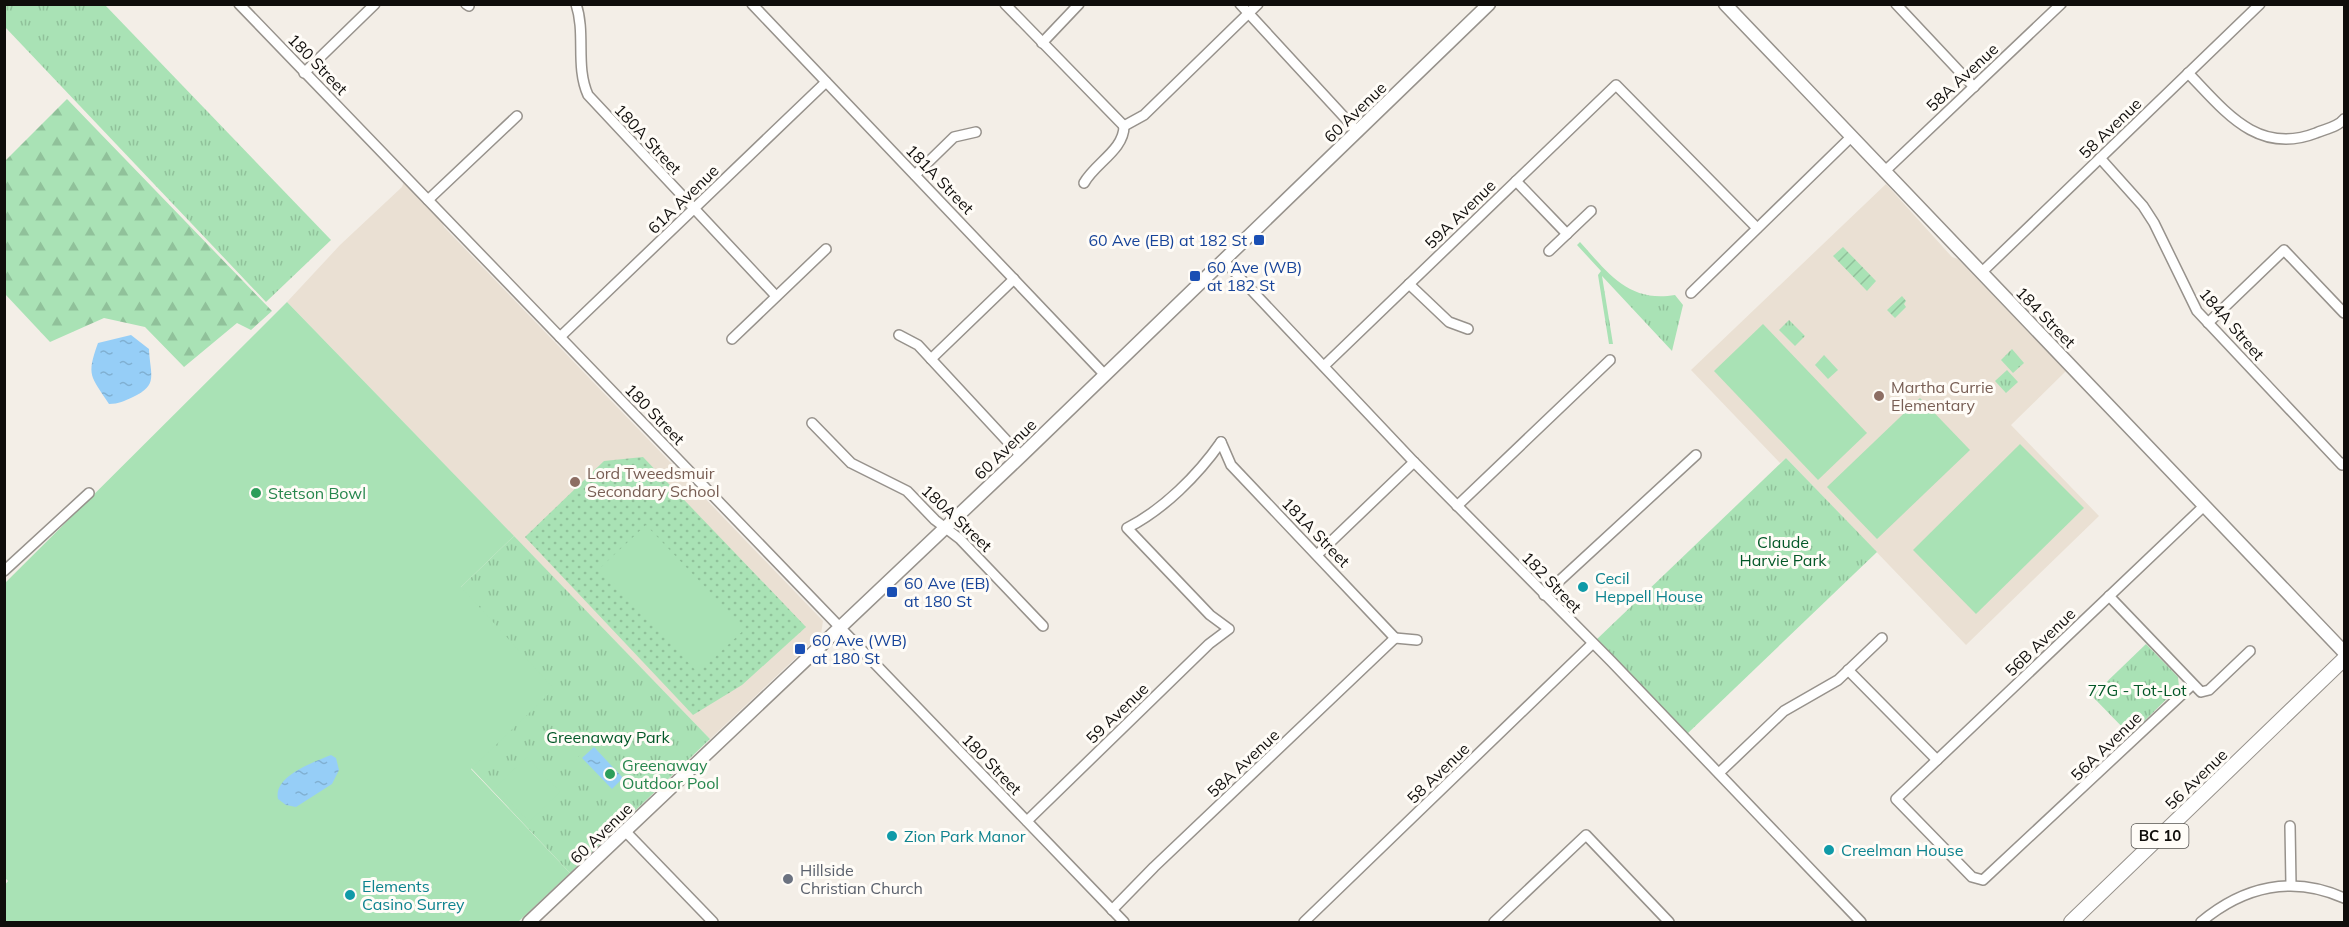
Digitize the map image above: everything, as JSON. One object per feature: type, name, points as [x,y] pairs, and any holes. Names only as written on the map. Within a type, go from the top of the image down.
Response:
[{"type":"highway","name":"56 Avenue","points":[[2071,922],[2344,659]]},
{"type":"main road","name":"60 Avenue","points":[[534,920],[946,528],[1489,4]]},
{"type":"main road","name":"184 Street","points":[[1725,4],[2344,652]]},
{"type":"street","name":"180 Street","points":[[239,4],[1124,922]]},
{"type":"street","points":[[304,73],[375,4]]},
{"type":"street","name":"180A Street","points":[[576,4],[580,28],[582,74],[588,95],[776,296]]},
{"type":"street","name":"181A Street","points":[[752,4],[1105,375]]},
{"type":"street","points":[[1005,4],[1124,126]]},
{"type":"street","points":[[1042,43],[1079,4]]},
{"type":"street","points":[[1240,4],[1358,132]]},
{"type":"street","points":[[1084,183],[1090,173],[1117,146],[1124,126],[1144,116],[1258,4]]},
{"type":"street","points":[[1896,4],[1974,87]]},
{"type":"street","name":"58 Avenue","points":[[1981,273],[2260,4]]},
{"type":"street","name":"58A Avenue","points":[[1884,172],[2055,6]]},
{"type":"street","points":[[2188,73],[2239,125],[2262,136],[2289,139],[2308,136],[2344,123]]},
{"type":"street","name":"61A Avenue","points":[[560,337],[826,82]]},
{"type":"street","name":"59A Avenue","points":[[1324,366],[1616,85],[1757,228]]},
{"type":"street","points":[[428,200],[517,116]]},
{"type":"street","points":[[915,175],[954,137],[976,132]]},
{"type":"street","points":[[1691,293],[1851,136]]},
{"type":"street","name":"184A Street","points":[[2100,158],[2154,223],[2187,295],[2208,323],[2343,464]]},
{"type":"street","points":[[1516,181],[1567,234]]},
{"type":"street","points":[[1549,251],[1591,211]]},
{"type":"street","points":[[732,339],[826,249]]},
{"type":"street","points":[[2208,323],[2284,250],[2344,313]]},
{"type":"street","name":"182 Street","points":[[1224,261],[1414,462],[1719,773],[1861,922]]},
{"type":"street","points":[[931,359],[1014,279]]},
{"type":"street","points":[[1409,284],[1449,322],[1468,329]]},
{"type":"street","points":[[899,335],[912,341],[931,359],[1021,456]]},
{"type":"street","points":[[1457,506],[1610,360]]},
{"type":"street","name":"180A Street","points":[[812,423],[851,463],[907,491],[960,539],[1043,626]]},
{"type":"street","name":"181A Street","points":[[1229,629],[1210,615],[1127,528],[1147,519],[1208,460],[1221,442],[1231,465],[1318,554],[1395,639]]},
{"type":"street","points":[[1544,595],[1696,455]]},
{"type":"street","points":[[1318,554],[1414,462]]},
{"type":"street","points":[[4,571],[88,493]]},
{"type":"street","name":"56B Avenue","points":[[1896,799],[2204,506]]},
{"type":"street","points":[[2109,597],[2201,692],[2208,690],[2250,651]]},
{"type":"street","name":"59 Avenue","points":[[1027,821],[1209,644],[1229,629]]},
{"type":"street","points":[[1719,773],[1784,711],[1827,687],[1882,638]]},
{"type":"street","points":[[1395,639],[1417,640]]},
{"type":"street","name":"58A Avenue","points":[[1112,910],[1154,867],[1395,639]]},
{"type":"street","name":"58 Avenue","points":[[1304,922],[1592,644]]},
{"type":"street","points":[[1848,670],[1937,760]]},
{"type":"street","name":"56A Avenue","points":[[1896,799],[1972,877],[1983,880],[2192,685]]},
{"type":"street","points":[[2290,826],[2291,885]]},
{"type":"street","points":[[626,832],[713,922]]},
{"type":"street","points":[[1494,922],[1586,835],[1669,922]]},
{"type":"street","points":[[2201,922],[2216,910],[2247,892],[2268,887],[2291,885],[2312,887],[2344,898]]},
{"type":"shaded area","name":"Lord Tweedsmuir Secondary School","points":[[404,181],[442,221],[444,227],[823,621],[821,634],[710,739],[287,302],[340,245],[402,187]]},
{"type":"shaded area","name":"Martha Currie Elementary","points":[[1886,184],[1952,257],[1958,259],[2066,371],[2011,425],[2099,516],[1966,645],[1786,458],[1780,463],[1691,370]]},
{"type":"green space","points":[[5,4],[105,5],[331,240],[266,302],[5,27]]},
{"type":"green space","points":[[67,99],[272,311],[251,330],[237,323],[184,367],[145,327],[104,318],[50,342],[5,294],[5,161]]},
{"type":"green space","points":[[1580,242],[1610,275],[1632,290],[1659,296],[1675,295],[1683,305],[1672,351],[1602,276],[1613,344],[1609,344],[1598,275],[1601,271],[1577,245]]},
{"type":"green space","points":[[1843,247],[1876,281],[1867,291],[1833,256]]},
{"type":"green space","points":[[1902,296],[1906,301],[1904,304],[1906,307],[1895,318],[1887,310]]},
{"type":"green space","points":[[287,302],[514,536],[461,587],[554,689],[471,769],[570,873],[518,922],[5,922],[4,886],[8,881],[4,877],[5,583]]},
{"type":"green space","points":[[1789,320],[1805,336],[1795,346],[1779,330]]},
{"type":"green space","points":[[1763,324],[1867,433],[1818,480],[1714,371]]},
{"type":"green space","points":[[2012,349],[2024,363],[2013,373],[2001,360]]},
{"type":"green space","points":[[1824,355],[1838,370],[1828,379],[1815,365]]},
{"type":"green space","points":[[2007,370],[2018,382],[2006,393],[1995,381]]},
{"type":"green space","points":[[1920,398],[1970,450],[1877,539],[1827,487]]},
{"type":"green space","points":[[2020,444],[2084,508],[1976,614],[1913,550]]},
{"type":"green space","points":[[643,457],[806,627],[742,685],[693,715],[525,537],[604,461]]},
{"type":"green space","name":"Claude Harvie Park","points":[[1786,458],[1877,552],[1687,734],[1595,641]]},
{"type":"green space","points":[[646,525],[745,629],[698,673],[600,568]]},
{"type":"green space","name":"Greenaway Park","points":[[514,536],[710,739],[570,873],[471,768],[461,587]]},
{"type":"green space","name":"77G - Tot-Lot","points":[[2146,644],[2178,677],[2179,687],[2130,735],[2092,696]]},
{"type":"green space","name":"Greenaway Outdoor Pool","points":[[594,741],[642,787],[621,808],[576,759]]},
{"type":"green space","points":[[527,757],[560,792],[529,822],[496,787]]},
{"type":"water","points":[[131,335],[149,349],[150,383],[141,393],[119,403],[109,404],[92,375],[94,354],[98,343]]},
{"type":"water","points":[[594,747],[623,778],[612,789],[582,758]]},
{"type":"water","points":[[331,755],[336,758],[339,770],[332,784],[296,807],[286,805],[278,799],[278,791],[288,777],[305,766]]},
{"type":"place","name":"60 Ave (EB) at 182 St","points":[[1259,240]]},
{"type":"place","name":"60 Ave (WB) at 182 St","points":[[1195,276]]},
{"type":"place","name":"Martha Currie Elementary","points":[[1879,396]]},
{"type":"place","name":"Lord Tweedsmuir Secondary School","points":[[575,482]]},
{"type":"place","name":"Stetson Bowl","points":[[256,493]]},
{"type":"place","name":"Cecil Heppell House","points":[[1583,587]]},
{"type":"place","name":"60 Ave (EB) at 180 St","points":[[892,592]]},
{"type":"place","name":"60 Ave (WB) at 180 St","points":[[800,649]]},
{"type":"place","name":"Greenaway Outdoor Pool","points":[[610,774]]},
{"type":"place","name":"Zion Park Manor","points":[[892,836]]},
{"type":"place","name":"Creelman House","points":[[1829,850]]},
{"type":"place","name":"Hillside Christian Church","points":[[788,879]]},
{"type":"place","name":"Elements Casino Surrey","points":[[350,895]]}]
